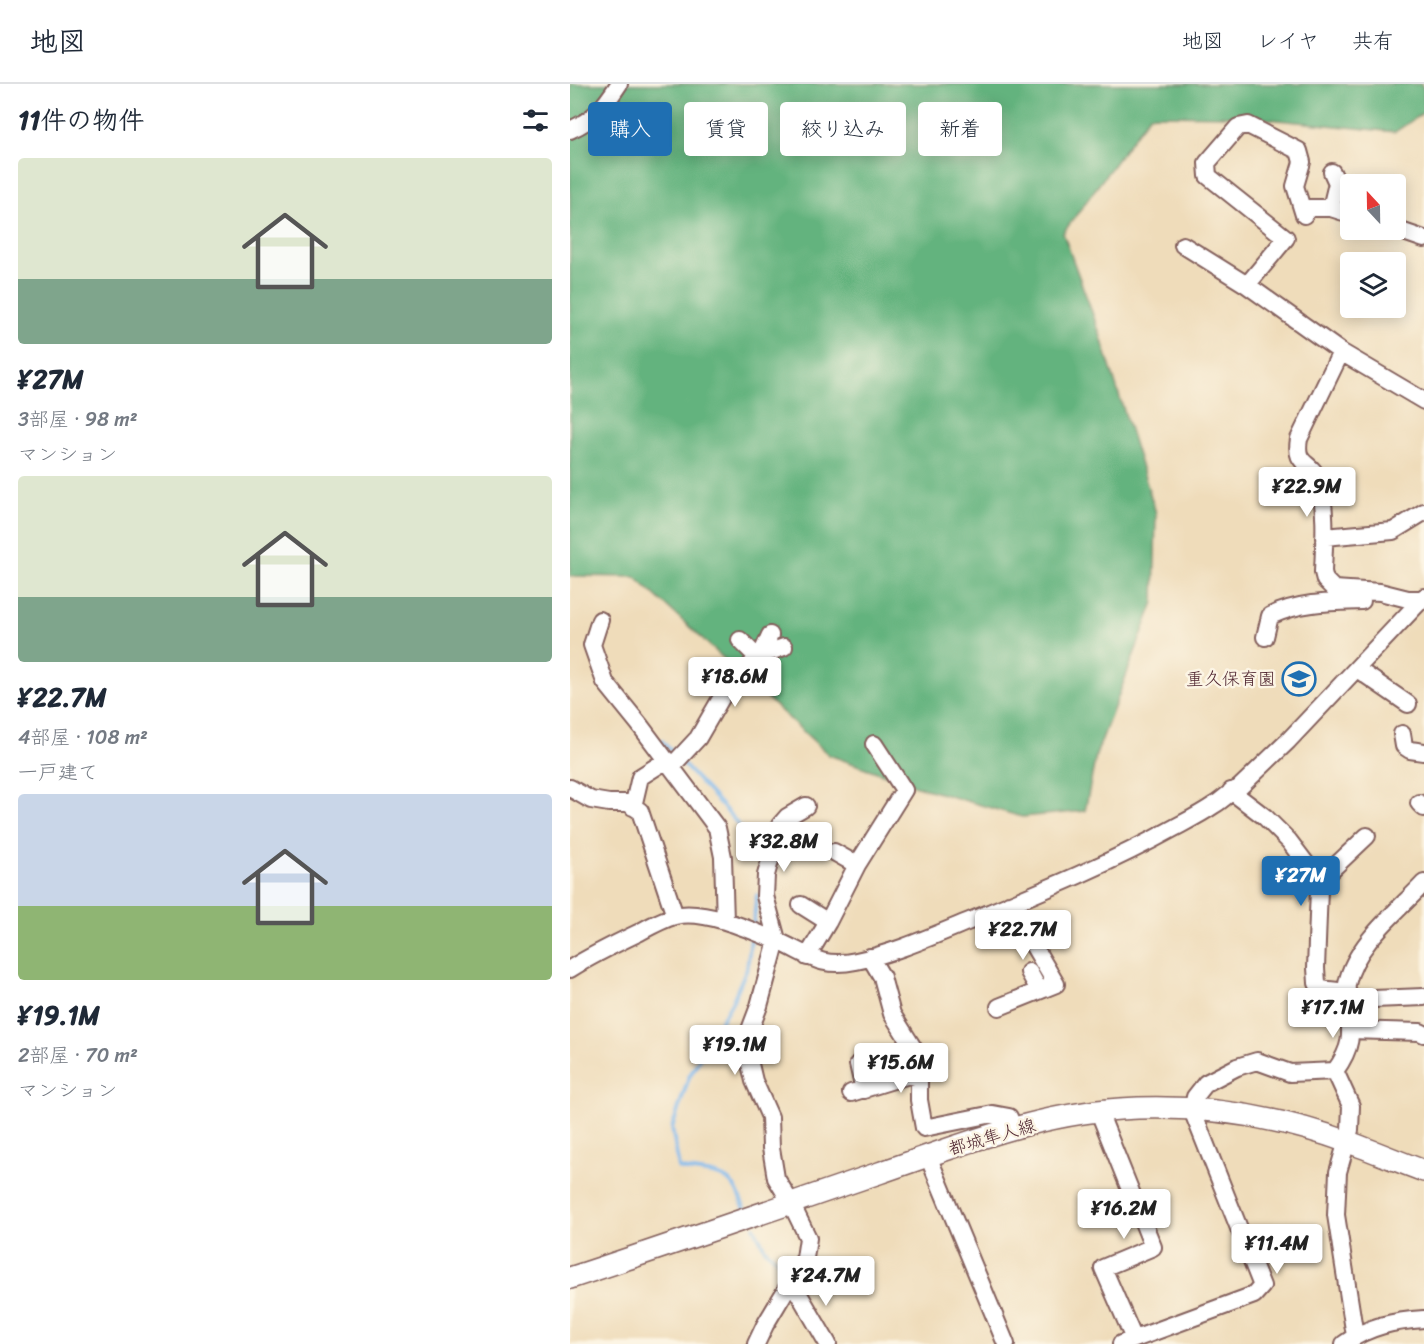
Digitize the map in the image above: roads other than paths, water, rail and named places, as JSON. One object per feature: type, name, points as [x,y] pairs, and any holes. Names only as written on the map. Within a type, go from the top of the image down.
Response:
[{"type":"main road","name":"都城隼人線","points":[[570,1278],[1014,1129],[1121,1109],[1192,1110],[1244,1114],[1347,1141],[1424,1172]]},
{"type":"street","points":[[570,130],[589,121],[597,114],[619,84]]},
{"type":"street","points":[[1286,237],[1208,176],[1208,163],[1238,127],[1248,125],[1299,151],[1302,162],[1295,186],[1304,214]]},
{"type":"street","points":[[1331,208],[1337,183],[1332,172]]},
{"type":"street","points":[[1247,285],[1309,208],[1331,208],[1340,211]]},
{"type":"street","points":[[1406,233],[1424,239]]},
{"type":"street","points":[[1183,245],[1247,285],[1341,352],[1424,401]]},
{"type":"street","points":[[1341,352],[1299,439],[1297,452],[1299,459],[1312,469],[1318,481],[1324,512],[1323,572],[1325,580],[1334,589],[1380,592],[1418,598]]},
{"type":"street","points":[[1324,537],[1393,531],[1424,512]]},
{"type":"street","points":[[1265,637],[1270,616],[1284,609],[1318,602],[1418,598]]},
{"type":"street","points":[[570,969],[589,957],[675,916],[703,916],[725,921],[777,940],[807,957],[842,964],[922,939],[1111,861],[1195,816],[1239,788],[1357,669],[1418,598]]},
{"type":"street","points":[[600,620],[592,645],[605,682],[674,761],[717,828],[723,857],[725,921]]},
{"type":"street","points":[[760,657],[770,635]]},
{"type":"street","points":[[740,639],[760,657]]},
{"type":"street","points":[[633,807],[640,777],[674,761],[698,738],[727,688],[760,657],[784,647]]},
{"type":"street","points":[[1357,669],[1408,704]]},
{"type":"street","points":[[1402,734],[1404,746],[1410,750],[1424,752]]},
{"type":"street","points":[[807,957],[857,865],[904,790],[874,744]]},
{"type":"street","points":[[570,788],[591,800],[609,804],[628,803],[640,811],[675,916]]},
{"type":"street","points":[[1231,791],[1265,818],[1288,841],[1317,878],[1319,889],[1316,968],[1317,983],[1320,989],[1348,996],[1424,998]]},
{"type":"street","points":[[756,1344],[805,1258],[808,1238],[776,1178],[771,1148],[770,1117],[754,1081],[745,1043],[759,1006],[777,940],[765,896],[766,875],[780,825],[788,817],[807,806]]},
{"type":"street","points":[[1317,878],[1329,872],[1367,836]]},
{"type":"street","points":[[834,852],[857,865]]},
{"type":"street","points":[[1335,1071],[1347,1055],[1350,1044],[1346,986],[1352,965],[1376,932],[1424,883]]},
{"type":"street","points":[[999,1007],[1056,984],[1009,904]]},
{"type":"street","points":[[801,905],[828,922]]},
{"type":"street","points":[[870,957],[882,977],[892,1014],[919,1057],[919,1101],[924,1128],[993,1114],[1009,1117],[1014,1129]]},
{"type":"street","points":[[1029,972],[1039,990]]},
{"type":"street","points":[[1350,1030],[1424,1034]]},
{"type":"street","points":[[1099,1112],[1153,1247],[1102,1268],[1127,1342],[1254,1295],[1262,1286],[1192,1110],[1195,1097],[1206,1083],[1237,1067],[1257,1061],[1290,1073],[1335,1071]]},
{"type":"street","points":[[858,1064],[858,1091],[909,1075],[919,1078]]},
{"type":"street","points":[[1335,1071],[1352,1106],[1350,1130],[1338,1172],[1336,1215],[1350,1340],[1385,1324],[1424,1319]]},
{"type":"street","points":[[928,1156],[1006,1344]]},
{"type":"street","points":[[794,1278],[793,1284],[828,1344]]},
{"type":"waterway","points":[[662,741],[675,755]]},
{"type":"waterway","points":[[682,763],[752,842],[761,864]]},
{"type":"waterway","points":[[753,926],[757,895]]},
{"type":"waterway","points":[[745,1209],[734,1186],[723,1177],[679,1168],[672,1128],[689,1077],[733,1000],[747,968],[751,939]]},
{"type":"waterway","points":[[754,1227],[765,1249],[789,1271],[788,1273]]},
{"type":"place","name":"重久保育園","points":[[1299,679]]}]
